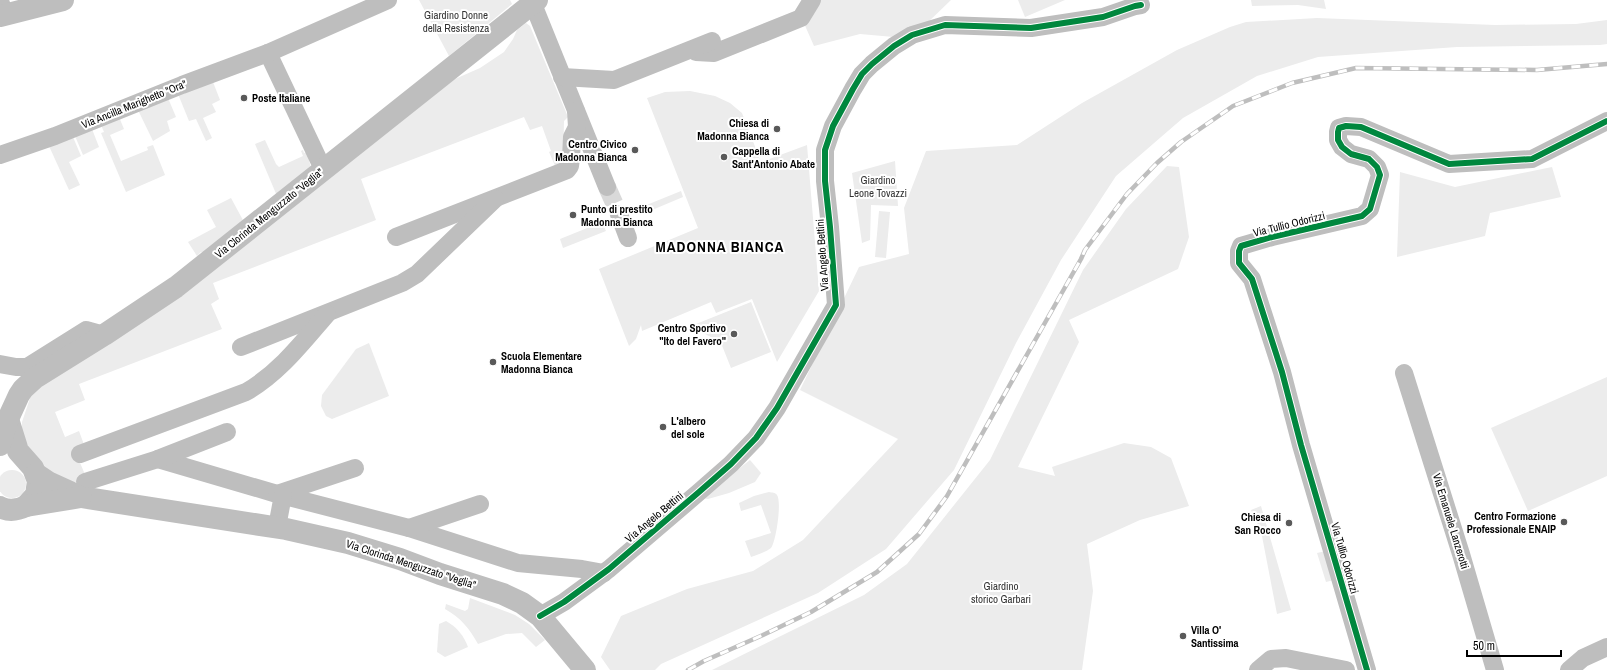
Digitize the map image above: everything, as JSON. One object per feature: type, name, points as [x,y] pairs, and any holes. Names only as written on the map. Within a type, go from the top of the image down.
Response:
[{"type":"main road","points":[[2,11],[63,0]]},
{"type":"main road","name":"Via Clorinda Menguzzato \"Veglia\"","points":[[0,445],[8,419],[23,388],[35,378],[104,335],[176,287],[535,2]]},
{"type":"main road","name":"Via Clorinda Menguzzato \"Veglia\"","points":[[8,419],[18,451],[32,468]]},
{"type":"main road","name":"Via Clorinda Menguzzato \"Veglia\"","points":[[0,462],[11,458],[20,459],[48,482],[277,527],[348,543],[400,558],[440,574],[503,594],[522,603],[540,616],[585,670]]},
{"type":"main road","points":[[26,506],[32,502],[38,488],[32,468]]},
{"type":"main road","name":"Via Clorinda Menguzzato \"Veglia\"","points":[[0,507],[11,511],[19,510],[26,506],[83,490]]},
{"type":"street","name":"Via Ancilla Marighetto \"Ora\"","points":[[0,155],[55,136],[182,85],[268,53],[388,0]]},
{"type":"street","points":[[683,52],[714,53],[801,18],[812,0]]},
{"type":"street","name":"Via Clorinda Menguzzato \"Veglia\"","points":[[535,2],[562,77],[607,187]]},
{"type":"street","name":"Via Angelo Bettini","points":[[540,616],[564,602],[604,573],[715,478],[756,438],[777,408],[836,305],[825,181],[825,150],[833,126],[862,74],[894,46],[912,35],[945,25],[1031,28],[1103,17],[1141,5]]},
{"type":"street","points":[[562,77],[614,80],[712,41]]},
{"type":"street","points":[[268,53],[323,169]]},
{"type":"street","name":"Via Clorinda Menguzzato \"Veglia\"","points":[[396,237],[567,170],[570,166],[572,137],[577,127],[576,111]]},
{"type":"street","name":"Via Tullio Odorizzi","points":[[1366,670],[1282,372],[1252,279],[1239,263],[1238,251],[1241,246],[1272,237],[1362,216],[1370,209],[1380,175],[1377,167],[1369,159],[1351,154],[1342,147],[1338,140],[1339,128],[1346,126],[1361,128],[1449,164],[1532,159],[1607,121]]},
{"type":"street","name":"Via Clorinda Menguzzato \"Veglia\"","points":[[241,347],[402,283],[417,274],[495,199]]},
{"type":"street","points":[[619,214],[628,238]]},
{"type":"street","name":"Via Clorinda Menguzzato \"Veglia\"","points":[[80,454],[246,392],[270,376],[291,355],[329,312]]},
{"type":"street","points":[[0,364],[16,367],[27,367],[86,330],[104,335]]},
{"type":"street","name":"Via Emanuele Lanzerotti","points":[[1404,373],[1461,554],[1495,670]]},
{"type":"street","name":"Via Clorinda Menguzzato \"Veglia\"","points":[[83,490],[227,432]]},
{"type":"street","points":[[158,459],[280,494],[409,528],[518,563],[582,569],[604,573]]},
{"type":"street","points":[[280,494],[355,468]]},
{"type":"street","points":[[277,527],[280,494]]},
{"type":"street","points":[[409,528],[480,504]]},
{"type":"street","points":[[1569,670],[1583,658],[1607,647]]},
{"type":"street","points":[[1258,670],[1271,659],[1286,658],[1346,670]]},
{"type":"green space","name":"Giardino Donne della Resistenza","points":[[419,0],[510,0],[512,4],[449,56]]},
{"type":"green space","points":[[816,0],[951,0],[924,26],[905,38],[860,34],[814,46],[803,21]]},
{"type":"green space","points":[[1018,0],[1065,0],[1025,17]]},
{"type":"green space","points":[[1251,0],[1324,0],[1326,9],[1298,5],[1252,6]]},
{"type":"green space","points":[[1317,18],[1495,25],[1576,24],[1607,20],[1607,44],[1457,47],[1318,57],[1257,76],[1183,118],[1116,176],[1061,260],[1016,343],[954,470],[886,549],[818,593],[661,664],[655,670],[610,670],[601,657],[621,616],[687,589],[753,571],[803,540],[898,439],[800,390],[859,267],[909,254],[904,208],[926,151],[1017,145],[1082,103],[1177,50],[1230,27],[1246,22]]},
{"type":"green space","points":[[526,23],[530,26],[568,117],[564,121],[563,165],[556,168],[549,152],[551,151],[542,126],[530,130],[524,117],[361,179],[376,220],[213,283],[219,299],[211,304],[222,329],[79,384],[85,400],[55,412],[65,437],[79,431],[86,450],[76,453],[86,477],[73,483],[48,472],[32,454],[22,434],[22,422],[32,392],[455,79],[480,68],[504,52],[517,30]]},
{"type":"green space","points":[[213,82],[220,100],[212,104],[216,112],[203,118],[212,138],[206,141],[196,119],[189,121],[178,94]]},
{"type":"green space","points":[[690,91],[715,96],[730,103],[742,113],[761,162],[807,145],[819,291],[777,362],[752,299],[716,313],[711,302],[642,331],[641,325],[636,339],[629,346],[599,269],[698,228],[647,98],[665,92]]},
{"type":"green space","points":[[168,98],[176,117],[167,121],[170,131],[153,141],[138,110]]},
{"type":"green space","points":[[119,117],[124,129],[110,135],[121,161],[148,150],[147,147],[153,145],[165,175],[126,192],[101,133],[104,132],[101,125]]},
{"type":"green space","points":[[92,129],[99,147],[83,155],[75,136]]},
{"type":"green space","points":[[73,137],[81,156],[69,162],[80,185],[69,190],[49,146]]},
{"type":"green space","points":[[265,140],[276,164],[279,167],[303,156],[301,151],[303,150],[304,153],[307,152],[311,168],[277,196],[255,144]]},
{"type":"green space","name":"Giardino Leone Tovazzi","points":[[895,161],[898,206],[871,205],[870,240],[862,243],[852,173]]},
{"type":"green space","name":"Giardino storico Garbari","points":[[1167,166],[1179,167],[1189,237],[1178,269],[1069,320],[1079,342],[1018,467],[1055,476],[1052,467],[1124,443],[1151,447],[1171,458],[1189,506],[1140,520],[1087,544],[1093,591],[1082,670],[712,670],[864,595],[907,564],[990,460],[1083,270],[1126,209]]},
{"type":"green space","points":[[1552,167],[1561,197],[1490,213],[1485,236],[1397,257],[1400,172],[1455,187]]},
{"type":"green space","points":[[681,191],[683,197],[645,213],[644,206]]},
{"type":"green space","points":[[231,198],[244,222],[204,254],[201,252],[197,256],[188,242],[216,227],[207,210]]},
{"type":"green space","points":[[879,211],[890,212],[886,258],[875,257]]},
{"type":"green space","points":[[602,222],[606,231],[563,248],[560,239]]},
{"type":"green space","name":"Centro Sportivo \"Ito del Favero\"","points":[[751,302],[771,352],[731,368],[721,343],[705,334],[696,324]]},
{"type":"green space","points":[[369,343],[389,396],[332,419],[326,416],[321,406],[322,395],[356,349]]},
{"type":"green space","points":[[1607,377],[1607,476],[1528,511],[1491,428]]},
{"type":"green space","points":[[750,460],[761,473],[755,482],[729,493],[708,499],[702,498]]},
{"type":"green space","points":[[12,470],[22,474],[26,484],[22,494],[12,498],[2,494],[-2,484],[2,474]]},
{"type":"green space","points":[[769,492],[777,495],[779,505],[775,538],[771,548],[751,557],[745,541],[771,533],[761,505],[741,511],[739,503],[754,496]]},
{"type":"green space","points":[[1261,506],[1291,610],[1277,614],[1261,531],[1251,510]]},
{"type":"green space","points":[[1326,551],[1334,580],[1326,582],[1317,553]]},
{"type":"green space","points":[[470,598],[515,615],[529,624],[545,640],[536,647],[522,633],[506,634],[478,644],[464,624],[456,616],[445,609],[446,604],[465,611],[468,609]]},
{"type":"green space","points":[[446,621],[460,632],[468,647],[445,657],[437,652],[439,624]]},
{"type":"tunnel","points":[[607,187],[619,214]]},
{"type":"railway","points":[[688,670],[704,661],[811,612],[877,572],[919,534],[947,496],[1085,250],[1127,194],[1157,163],[1181,142],[1233,106],[1292,83],[1356,68],[1537,70],[1607,64]]},
{"type":"cycle path","points":[[540,616],[564,602],[609,569],[731,464],[756,438],[777,408],[836,305],[825,181],[825,150],[833,126],[862,74],[894,46],[912,35],[945,25],[1031,28],[1103,17],[1141,5]]},
{"type":"cycle path","points":[[1367,670],[1301,445],[1282,372],[1252,279],[1239,263],[1239,251],[1241,246],[1272,237],[1362,216],[1370,209],[1380,175],[1377,167],[1369,159],[1351,154],[1342,147],[1338,140],[1339,128],[1346,126],[1361,127],[1449,164],[1532,159],[1607,121]]},
{"type":"place","name":"Poste Italiane","points":[[244,98]]},
{"type":"place","name":"Chiesa di Madonna Bianca","points":[[777,129]]},
{"type":"place","name":"Centro Civico Madonna Bianca","points":[[635,150]]},
{"type":"place","name":"Cappella di Sant'Antonio Abate","points":[[724,157]]},
{"type":"place","name":"Punto di prestito Madonna Bianca","points":[[573,215]]},
{"type":"place","name":"Centro Sportivo \"Ito del Favero\"","points":[[734,334]]},
{"type":"place","name":"Scuola Elementare Madonna Bianca","points":[[493,362]]},
{"type":"place","name":"L'albero del sole","points":[[663,427]]},
{"type":"place","name":"Centro Formazione Professionale ENAIP","points":[[1564,522]]},
{"type":"place","name":"Chiesa di San Rocco","points":[[1289,523]]},
{"type":"place","name":"Villa O' Santissima","points":[[1183,636]]},
{"type":"district","name":"MADONNA BIANCA","points":[[720,247]]}]
